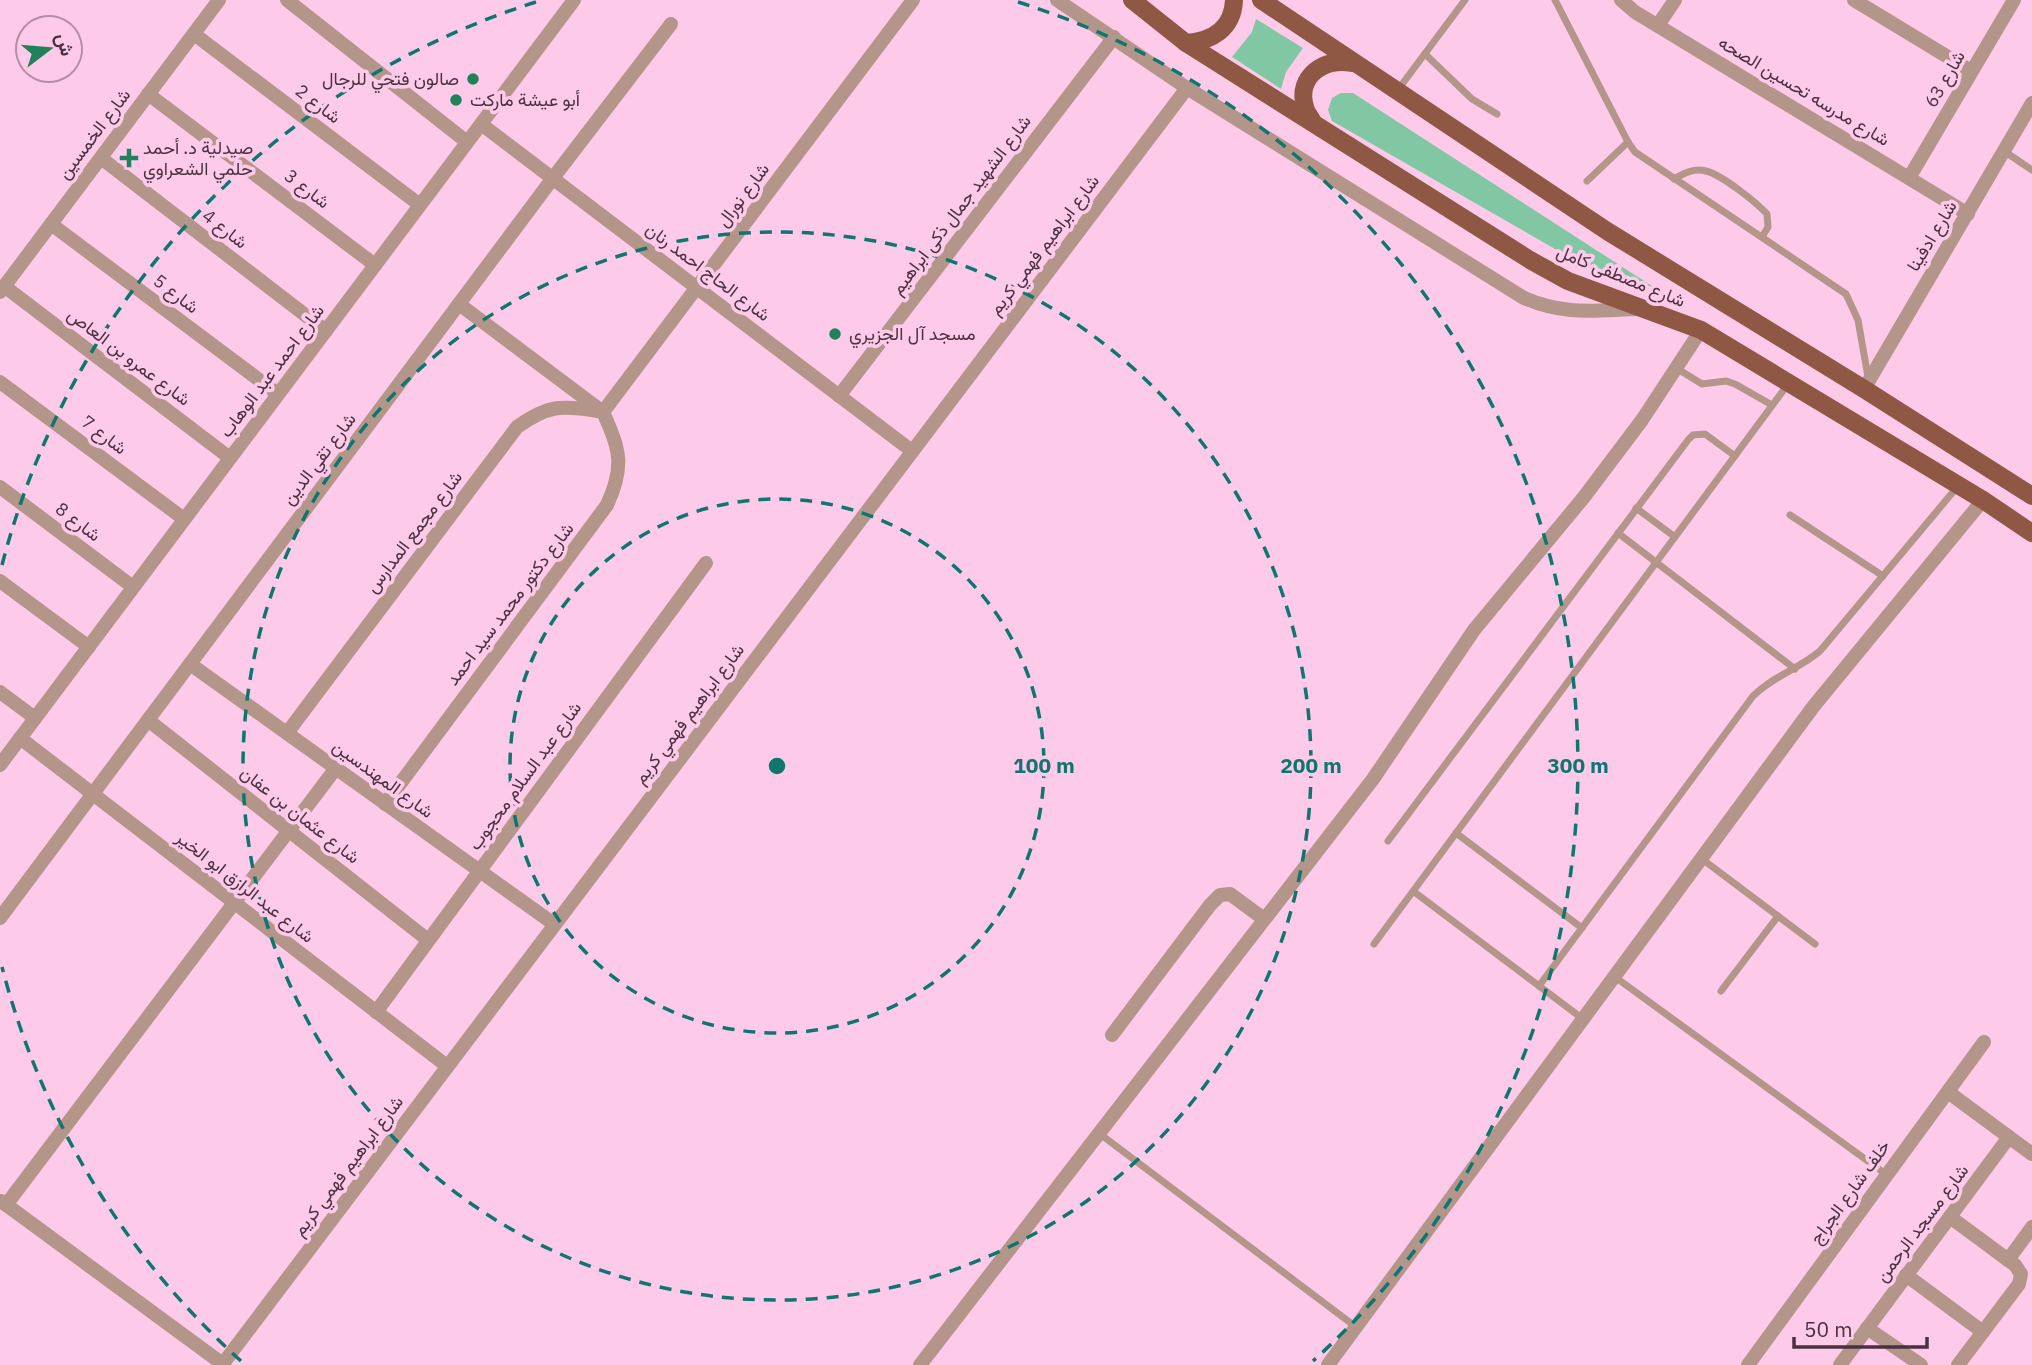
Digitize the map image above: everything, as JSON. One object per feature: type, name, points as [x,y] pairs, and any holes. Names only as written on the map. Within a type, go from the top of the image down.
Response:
[{"type":"main road","name":"شارع مصطفى كامل","points":[[1132,0],[1186,43],[1530,260],[1568,281],[1701,330],[1983,500],[2032,533]]},
{"type":"main road","points":[[1186,43],[1202,42],[1216,36],[1227,24],[1234,10],[1234,0]]},
{"type":"main road","name":"شارع مصطفى كامل","points":[[1261,0],[1607,231],[1867,385],[2032,496]]},
{"type":"main road","points":[[1313,122],[1305,108],[1304,91],[1311,75],[1323,64],[1339,60],[1356,64]]},
{"type":"street","name":"شارع الخمسين","points":[[2,289],[219,0]]},
{"type":"street","points":[[287,0],[467,142]]},
{"type":"street","name":"شارع احمد عبد الوهاب","points":[[0,765],[574,0]]},
{"type":"street","name":"شارع نورال","points":[[603,412],[913,0]]},
{"type":"street","points":[[1057,0],[1187,88],[1524,298],[1561,310],[1643,309]]},
{"type":"street","name":"شارع مدرسه تحسين الصحه","points":[[1621,0],[1658,26],[1968,214]]},
{"type":"street","points":[[1658,26],[1675,0]]},
{"type":"street","points":[[1854,0],[1971,71]]},
{"type":"street","name":"شارع 63","points":[[1909,178],[2014,0]]},
{"type":"street","name":"شارع تقي الدين","points":[[0,918],[671,23]]},
{"type":"street","name":"شارع 2","points":[[194,34],[420,205]]},
{"type":"street","name":"شارع الشهيد جمال ذكى ابراهيم","points":[[839,396],[1114,37]]},
{"type":"street","name":"شارع ابراهيم فهمي كريم","points":[[223,1365],[1187,88]]},
{"type":"street","name":"شارع 3","points":[[148,94],[375,265]]},
{"type":"street","name":"شارع ادفينا","points":[[1867,385],[2032,103]]},
{"type":"street","name":"شارع الحاج احمد رنان","points":[[481,124],[912,451]]},
{"type":"street","name":"شارع 4","points":[[100,158],[326,331]]},
{"type":"street","name":"شارع 5","points":[[51,224],[278,394]]},
{"type":"street","name":"شارع عمرو بن العاص","points":[[2,289],[230,458]]},
{"type":"street","points":[[459,304],[603,412]]},
{"type":"street","points":[[920,1365],[1373,779],[1474,630],[1584,498],[1642,420],[1701,330]]},
{"type":"street","name":"شارع 7","points":[[0,382],[184,519]]},
{"type":"street","name":"شارع مجمع المدارس","points":[[287,733],[517,427],[535,414],[556,407],[603,412]]},
{"type":"street","name":"شارع دكتور محمد سيد احمد","points":[[386,804],[607,505],[617,483],[619,459],[603,412]]},
{"type":"street","name":"شارع 8","points":[[0,487],[133,587]]},
{"type":"street","points":[[1328,1365],[1813,707],[1983,500]]},
{"type":"street","name":"شارع عبد السلام محجوب","points":[[376,1012],[706,563]]},
{"type":"street","points":[[0,581],[89,647]]},
{"type":"street","name":"شارع المهندسين","points":[[190,664],[554,924]]},
{"type":"street","points":[[0,692],[35,718]]},
{"type":"street","name":"شارع عثمان بن عفان","points":[[148,720],[428,940]]},
{"type":"street","name":"شارع عبد الرازق ابو الخير","points":[[20,738],[447,1066]]},
{"type":"street","points":[[223,1365],[3,1202],[336,768]]},
{"type":"street","points":[[1112,1035],[1220,895],[1230,894],[1264,919]]},
{"type":"street","name":"خلف شارع الجراج","points":[[1752,1363],[1984,1042]]},
{"type":"street","points":[[1948,1092],[2032,1154]]},
{"type":"street","name":"شارع مسجد الرحمن","points":[[1840,1365],[2009,1137]]},
{"type":"street","points":[[1950,1217],[2019,1269],[2021,1279],[1958,1365]]},
{"type":"street","points":[[2008,1260],[2032,1227]]},
{"type":"street","points":[[1906,1275],[1983,1332]]},
{"type":"street","points":[[1867,1328],[1921,1365]]},
{"type":"lane","points":[[1397,91],[1465,0]]},
{"type":"lane","points":[[1555,0],[1628,142],[1645,161],[1846,294],[1857,320],[1867,385]]},
{"type":"lane","points":[[1424,54],[1472,99],[1497,114]]},
{"type":"lane","points":[[1587,181],[1628,142]]},
{"type":"lane","points":[[2004,151],[2032,170]]},
{"type":"lane","points":[[1674,179],[1695,170],[1717,176],[1767,214],[1768,228],[1762,237]]},
{"type":"lane","points":[[1676,368],[1702,384],[1726,381],[1735,384],[1772,405]]},
{"type":"lane","points":[[1374,943],[1788,383]]},
{"type":"lane","points":[[1388,841],[1693,435],[1705,434],[1735,456]]},
{"type":"lane","points":[[1539,986],[1753,696],[1766,683],[1795,670],[1820,651],[1958,486]]},
{"type":"lane","points":[[1636,508],[1675,537]]},
{"type":"lane","points":[[1790,515],[1883,576]]},
{"type":"lane","points":[[1618,533],[1795,670]]},
{"type":"lane","points":[[1456,833],[1582,928]]},
{"type":"lane","points":[[1702,859],[1815,944]]},
{"type":"lane","points":[[1413,891],[1583,1019]]},
{"type":"lane","points":[[1721,991],[1778,916]]},
{"type":"lane","points":[[1615,977],[1886,1175]]},
{"type":"lane","points":[[1100,1135],[1356,1327]]},
{"type":"green space","points":[[1256,19],[1303,48],[1286,72],[1281,89],[1232,57],[1252,32]]},
{"type":"green space","points":[[1341,93],[1353,93],[1655,288],[1576,261],[1332,121],[1328,110],[1332,98]]},
{"type":"place","name":"صالون فتحي للرجال","points":[[473,79]]},
{"type":"place","name":"أبو عيشة ماركت","points":[[456,100]]},
{"type":"place","name":"صيدلية د. أحمد حلمي الشعراوي","points":[[129,158]]},
{"type":"place","name":"مسجد آل الجزيري","points":[[835,334]]}]
